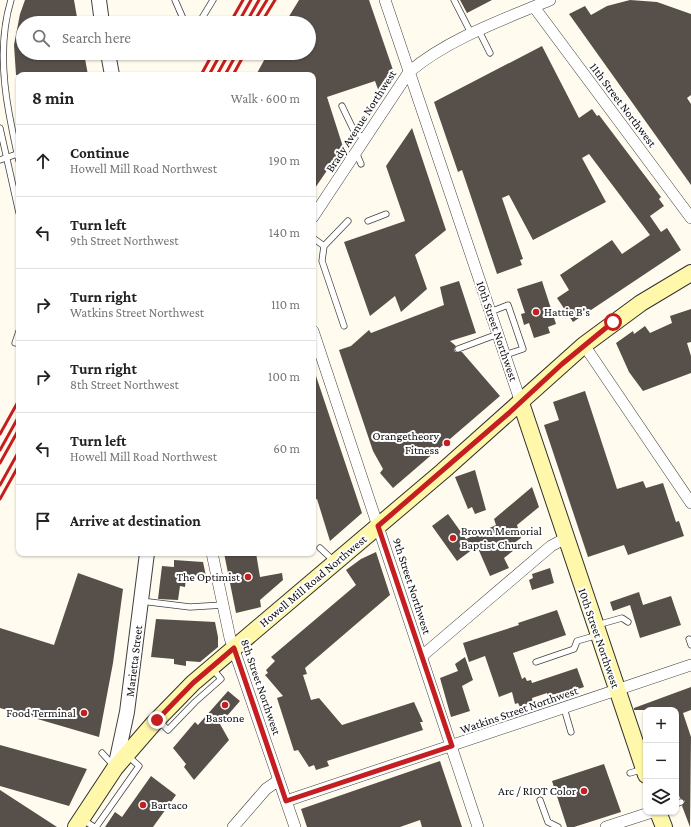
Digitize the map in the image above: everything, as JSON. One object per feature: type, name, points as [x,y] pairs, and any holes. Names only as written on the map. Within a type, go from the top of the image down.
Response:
[{"type":"main road","name":"Howell Mill Road Northwest","points":[[87,825],[115,768],[157,720],[211,668],[378,526],[521,402],[584,345],[647,299],[691,273]]},
{"type":"main road","name":"10th Street Northwest","points":[[521,402],[617,690],[640,772]]},
{"type":"main road","points":[[659,815],[664,827]]},
{"type":"street","points":[[99,0],[101,16]]},
{"type":"street","name":"10th Street Northwest","points":[[385,0],[408,72],[521,402]]},
{"type":"street","name":"Brady Avenue Northwest","points":[[316,212],[408,72],[421,62],[475,33],[550,0]]},
{"type":"street","name":"11th Street Northwest","points":[[534,7],[691,218]]},
{"type":"street","points":[[109,60],[111,72]]},
{"type":"street","name":"9th Street Northwest","points":[[316,340],[378,526],[403,613],[422,656],[478,827]]},
{"type":"street","points":[[584,345],[691,503]]},
{"type":"street","points":[[422,656],[551,546],[566,538]]},
{"type":"street","name":"Marietta Street","points":[[115,768],[127,712],[147,556]]},
{"type":"street","name":"8th Street Northwest","points":[[213,556],[234,648],[295,827]]},
{"type":"street","name":"Watkins Street Northwest","points":[[286,801],[691,665]]},
{"type":"street","points":[[233,827],[266,789],[279,780]]},
{"type":"street","points":[[606,827],[643,815]]},
{"type":"lane","points":[[12,0],[5,14],[0,51],[4,83],[16,149]]},
{"type":"lane","points":[[175,0],[182,16]]},
{"type":"lane","points":[[454,0],[490,53]]},
{"type":"lane","points":[[203,16],[211,1]]},
{"type":"lane","points":[[342,106],[354,131],[365,139]]},
{"type":"lane","points":[[0,128],[3,160],[16,203]]},
{"type":"lane","points":[[356,152],[361,164]]},
{"type":"lane","points":[[3,160],[16,154]]},
{"type":"lane","points":[[368,220],[386,214]]},
{"type":"lane","points":[[344,326],[322,261],[324,246],[348,221]]},
{"type":"lane","points":[[316,240],[324,246]]},
{"type":"lane","points":[[490,312],[508,305],[523,349],[505,355]]},
{"type":"lane","points":[[458,349],[498,334]]},
{"type":"lane","points":[[320,548],[336,562]]},
{"type":"lane","points":[[141,601],[190,607],[223,605]]},
{"type":"lane","points":[[536,662],[574,649],[577,641],[622,618],[628,622]]},
{"type":"lane","points":[[564,708],[571,732]]},
{"type":"lane","points":[[102,753],[115,768]]},
{"type":"lane","points":[[87,825],[139,766],[126,755]]},
{"type":"lane","points":[[540,800],[548,822],[558,827]]},
{"type":"building","points":[[25,0],[74,0],[77,16],[20,16]]},
{"type":"building","points":[[299,0],[369,0],[393,70],[391,73],[392,75],[379,92],[375,81],[327,97],[343,147],[316,187],[316,72],[258,72],[264,60],[316,60],[316,16],[289,16]]},
{"type":"building","points":[[460,0],[492,0],[467,13]]},
{"type":"building","points":[[630,0],[657,2],[691,14],[691,95],[687,98],[691,104],[691,185],[569,14],[585,6],[591,15],[607,6]]},
{"type":"building","points":[[16,35],[16,60],[85,60],[87,72],[16,72],[16,75],[14,45]]},
{"type":"building","points":[[542,46],[579,118],[592,109],[597,116],[599,115],[661,197],[659,199],[664,206],[650,216],[661,232],[667,228],[681,250],[573,322],[557,298],[569,290],[560,275],[612,240],[622,254],[650,235],[589,154],[582,158],[606,202],[533,240],[509,195],[502,198],[523,259],[520,260],[522,265],[497,274],[462,170],[458,172],[434,102]]},
{"type":"building","points":[[412,128],[446,230],[415,255],[427,289],[401,312],[395,296],[370,316],[344,242],[405,221],[386,166]]},
{"type":"building","points":[[459,281],[476,333],[450,341],[456,346],[454,349],[455,352],[462,352],[500,396],[393,488],[380,473],[383,469],[373,451],[339,350],[351,346],[369,330],[371,333],[444,305],[440,287]]},
{"type":"building","points":[[542,281],[556,324],[548,327],[550,333],[534,338],[529,323],[524,325],[521,314],[525,313],[517,289]]},
{"type":"building","points":[[691,309],[691,342],[687,343],[691,356],[691,373],[643,391],[629,372],[616,343],[633,331],[634,334],[645,326],[650,333],[672,323],[670,316]]},
{"type":"building","points":[[316,376],[362,513],[330,541],[317,499]]},
{"type":"building","points":[[585,391],[617,489],[643,481],[646,488],[663,483],[676,522],[679,521],[684,536],[628,555],[624,545],[588,557],[544,425],[559,420],[553,402]]},
{"type":"building","points":[[475,470],[486,510],[475,514],[472,507],[468,509],[455,477]]},
{"type":"building","points":[[532,487],[539,507],[517,525],[521,538],[514,543],[518,547],[504,558],[509,568],[490,576],[477,546],[457,561],[432,526],[448,514],[466,539],[496,525],[494,519]]},
{"type":"building","points":[[376,552],[390,595],[305,668],[307,674],[303,675],[311,700],[319,698],[342,725],[414,702],[423,722],[420,722],[423,730],[327,761],[329,766],[316,770],[314,765],[309,767],[298,750],[294,751],[277,698],[283,696],[265,675],[268,673],[266,670],[275,661],[271,657],[356,585],[346,570],[361,559]]},
{"type":"building","points":[[225,556],[256,556],[260,577],[282,573],[283,580],[260,600],[261,607],[236,613]]},
{"type":"building","points":[[174,560],[203,562],[207,581],[186,579],[185,587],[180,586],[178,600],[158,599],[162,566],[174,567]]},
{"type":"building","points":[[550,568],[554,583],[532,590],[529,580],[533,578],[532,574]]},
{"type":"building","points":[[78,573],[123,589],[113,663],[99,737],[0,708],[0,628],[54,645]]},
{"type":"building","points":[[639,592],[643,605],[671,596],[681,625],[640,638],[630,605],[613,611],[610,602]]},
{"type":"building","points":[[557,610],[566,635],[513,653],[522,679],[525,677],[527,681],[531,680],[532,683],[577,668],[584,687],[560,695],[559,693],[548,696],[547,693],[532,698],[533,703],[520,707],[518,703],[515,704],[512,692],[499,697],[485,656],[469,662],[463,643],[519,625],[518,623]]},
{"type":"building","points":[[156,619],[215,622],[218,647],[200,662],[186,661],[186,666],[174,664],[174,659],[151,657]]},
{"type":"building","points":[[465,657],[473,680],[462,686],[470,711],[451,717],[440,678],[458,671],[455,664]]},
{"type":"building","points":[[691,687],[691,710],[683,713],[691,737],[690,827],[682,806],[685,801],[679,796],[679,707],[643,707],[643,710],[634,710],[634,708]]},
{"type":"building","points":[[228,691],[240,701],[220,724],[229,740],[194,780],[184,767],[186,764],[173,748],[195,722],[198,725]]},
{"type":"building","points":[[0,745],[87,769],[69,806],[0,786]]},
{"type":"building","points":[[440,761],[462,827],[422,827],[420,820],[400,827],[307,827],[301,809]]},
{"type":"building","name":"Arc / RIOT Color","points":[[604,764],[621,812],[574,827],[567,827],[552,781]]},
{"type":"building","points":[[151,776],[176,795],[153,827],[105,827],[115,812],[122,817]]},
{"type":"building","points":[[0,790],[57,827],[0,827]]},
{"type":"railway","points":[[234,16],[243,0]]},
{"type":"railway","points":[[242,16],[251,0]]},
{"type":"railway","points":[[250,16],[259,0]]},
{"type":"railway","points":[[257,16],[267,0]]},
{"type":"railway","points":[[265,16],[275,0]]},
{"type":"railway","points":[[203,72],[209,60]]},
{"type":"railway","points":[[211,72],[217,60]]},
{"type":"railway","points":[[219,72],[225,60]]},
{"type":"railway","points":[[227,72],[233,60]]},
{"type":"railway","points":[[235,72],[241,60]]},
{"type":"railway","points":[[0,434],[16,405]]},
{"type":"railway","points":[[0,450],[16,421]]},
{"type":"railway","points":[[0,463],[16,434]]},
{"type":"railway","points":[[0,485],[16,456]]},
{"type":"railway","points":[[0,499],[16,470]]},
{"type":"place","name":"Hattie B's","points":[[536,312]]},
{"type":"place","name":"Orangetheory Fitness","points":[[447,443]]},
{"type":"place","name":"Brown Memorial Baptist Church","points":[[453,538]]},
{"type":"place","name":"The Optimist","points":[[248,577]]},
{"type":"place","name":"Bastone","points":[[225,705]]},
{"type":"place","name":"Food Terminal","points":[[84,713]]},
{"type":"place","name":"Arc / RIOT Color","points":[[584,791]]},
{"type":"place","name":"Bartaco","points":[[143,805]]},
{"type":"route","points":[[157,720],[193,683],[234,648],[286,801],[452,746],[378,526],[509,413],[562,364],[613,322]]}]
